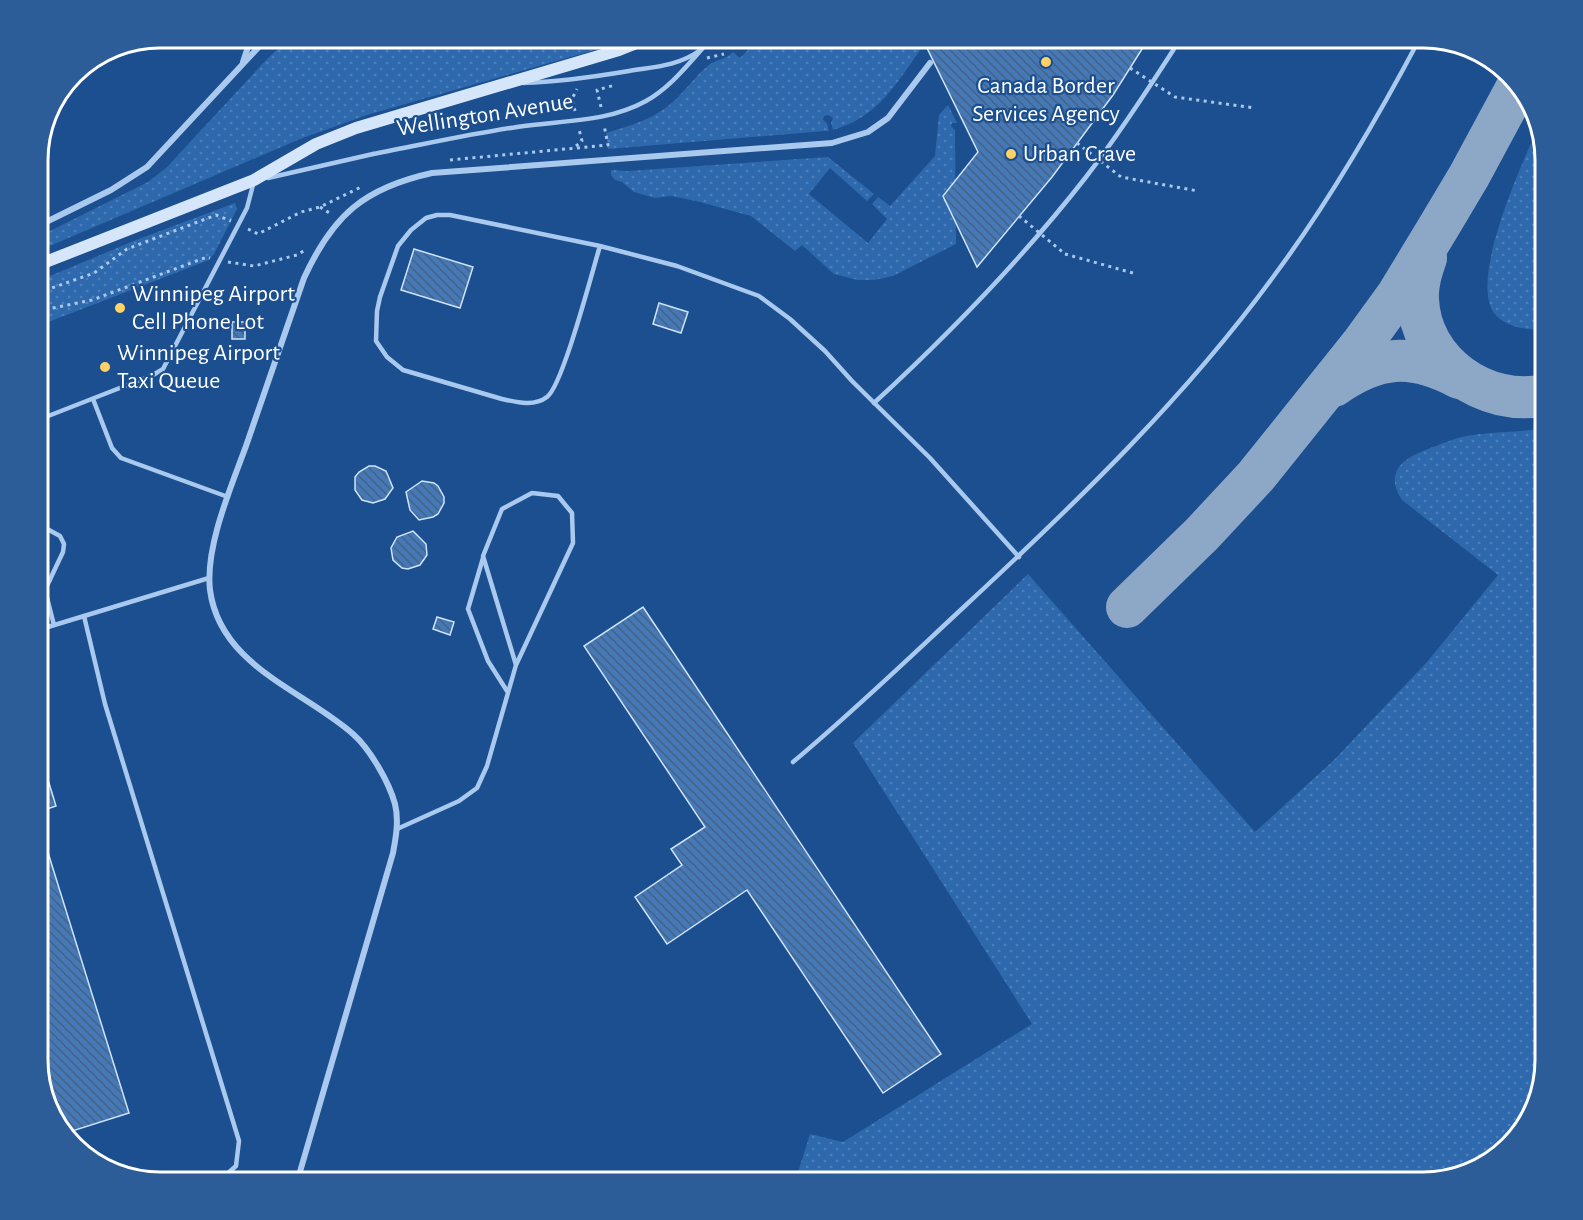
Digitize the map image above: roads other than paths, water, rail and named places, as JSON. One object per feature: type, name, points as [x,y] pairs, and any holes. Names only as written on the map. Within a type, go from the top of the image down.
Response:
[{"type":"main road","name":"Wellington Avenue","points":[[48,261],[254,180],[316,144],[356,128],[625,48]]},
{"type":"street","points":[[242,65],[248,48]]},
{"type":"street","points":[[48,221],[147,168],[257,48]]},
{"type":"street","points":[[300,1172],[384,885],[397,829],[395,804],[384,777],[354,735],[271,677],[237,648],[216,614],[209,578],[213,545],[228,497],[304,278],[323,241],[348,211],[372,194],[395,183],[432,173],[832,143],[868,132],[888,118],[930,63]]},
{"type":"lane","name":"Wellington Avenue","points":[[502,84],[564,81],[677,63],[702,48]]},
{"type":"lane","name":"Wellington Avenue","points":[[254,180],[518,126],[591,120],[623,112],[661,91],[704,48]]},
{"type":"lane","points":[[874,403],[967,314],[1023,253],[1093,168],[1174,48]]},
{"type":"lane","points":[[793,762],[1019,557],[1111,468],[1157,419],[1244,316],[1277,273],[1372,126],[1415,48]]},
{"type":"lane","points":[[48,416],[163,369],[247,208],[254,180]]},
{"type":"lane","points":[[600,246],[564,366],[552,392],[537,403],[510,401],[404,370],[387,357],[376,341],[377,311],[390,264],[398,246],[411,230],[426,218],[437,215],[450,215],[600,246],[678,266],[759,296],[790,319],[825,351],[930,458],[1019,557]]},
{"type":"lane","points":[[93,399],[109,441],[121,458],[228,497]]},
{"type":"lane","points":[[397,829],[459,801],[477,788],[487,766],[516,665],[573,543],[572,513],[558,496],[532,493],[502,509],[483,556],[468,609],[488,661],[507,691]]},
{"type":"lane","points":[[48,529],[57,533],[63,539],[64,544],[63,552],[48,583]]},
{"type":"lane","points":[[483,556],[516,665]]},
{"type":"lane","points":[[48,627],[209,578]]},
{"type":"lane","points":[[48,602],[54,625]]},
{"type":"lane","points":[[84,616],[105,704],[239,1141],[236,1166],[229,1172]]},
{"type":"place","name":"Canada Border Services Agency","points":[[1046,62]]},
{"type":"place","name":"Urban Crave","points":[[1011,154]]},
{"type":"place","name":"Winnipeg Airport Cell Phone Lot","points":[[120,308]]},
{"type":"place","name":"Winnipeg Airport Taxi Queue","points":[[105,367]]}]
